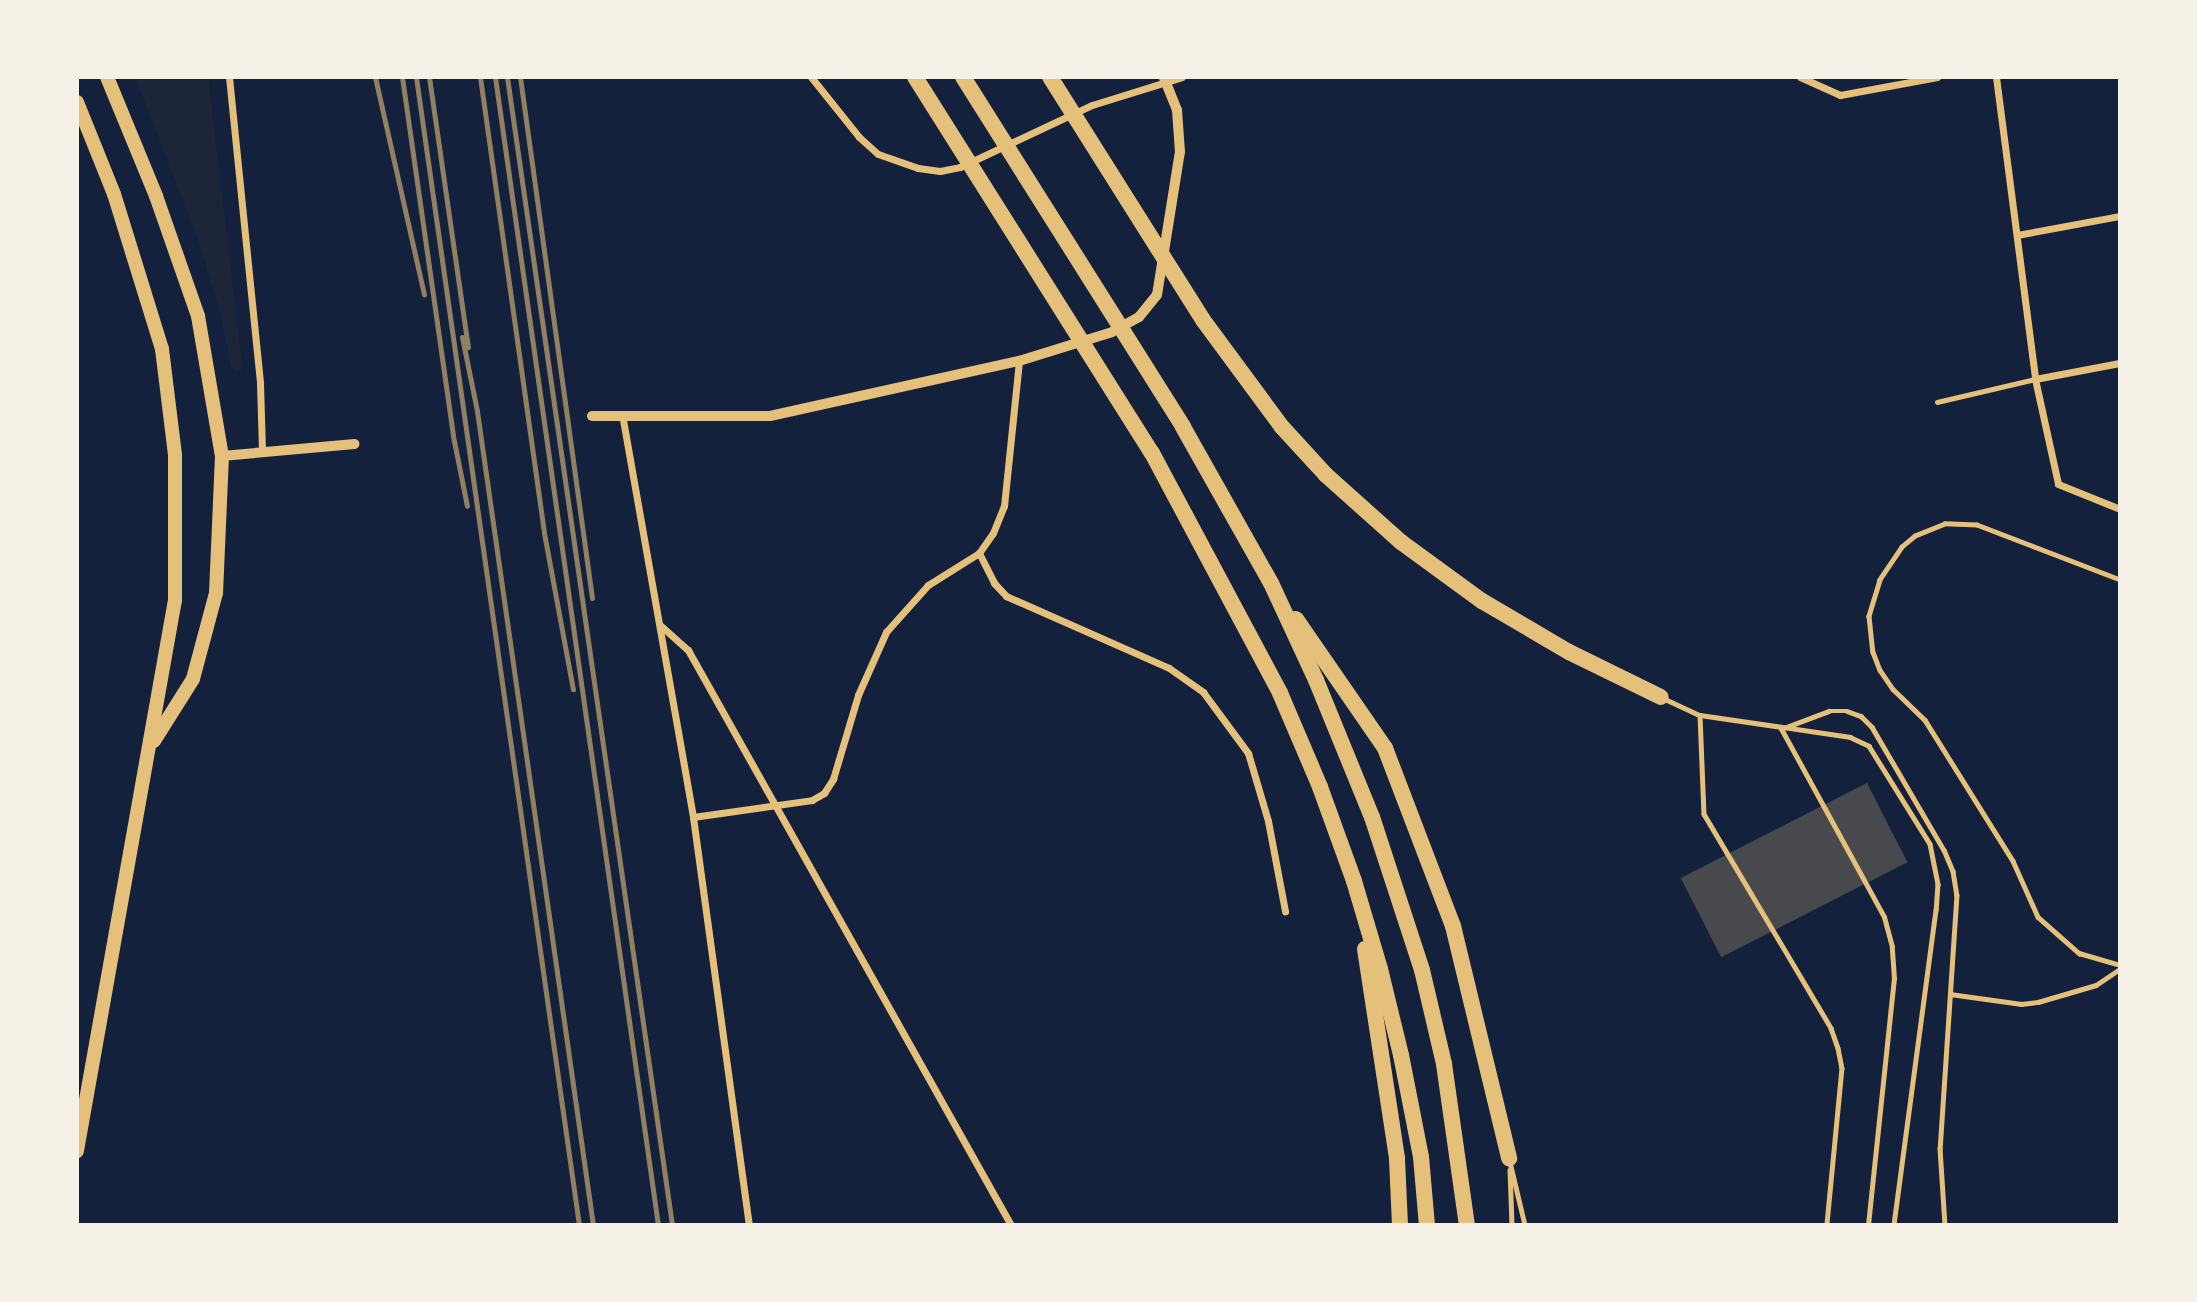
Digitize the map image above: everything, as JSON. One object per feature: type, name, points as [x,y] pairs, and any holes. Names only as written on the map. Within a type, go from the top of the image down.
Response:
[{"type":"highway","points":[[107,77],[156,196],[198,316],[222,456],[216,593],[193,679],[149,748]]},
{"type":"highway","points":[[915,77],[1105,375],[1233,602],[1280,693],[1320,787],[1354,881],[1380,969],[1401,1055],[1420,1157],[1427,1225]]},
{"type":"highway","points":[[963,77],[1184,427],[1271,583],[1345,746],[1406,919],[1444,1064],[1467,1225]]},
{"type":"highway","points":[[1050,77],[1211,331],[1282,427],[1326,475],[1401,542],[1482,601],[1569,652],[1661,697]]},
{"type":"highway","points":[[77,102],[114,194],[162,349],[175,455],[175,600],[77,1151]]},
{"type":"highway","points":[[1271,583],[1385,748],[1453,926],[1509,1158]]},
{"type":"highway","points":[[1354,881],[1393,1132],[1400,1225]]},
{"type":"street","points":[[229,77],[260,383],[262,452]]},
{"type":"street","points":[[811,77],[859,137],[878,154],[918,169],[940,171],[960,167],[1092,105],[1166,79],[1182,77]]},
{"type":"street","points":[[1800,77],[1840,95],[1937,77]]},
{"type":"street","points":[[1996,77],[2035,379],[2058,484],[2120,509]]},
{"type":"street","points":[[592,415],[770,416],[1019,361],[1112,332],[1139,317],[1157,295],[1180,152],[1177,110],[1166,79]]},
{"type":"street","points":[[2017,235],[2120,216]]},
{"type":"street","points":[[693,817],[812,800],[824,793],[833,779],[858,695],[886,632],[928,585],[979,553],[993,533],[1004,506],[1019,361]]},
{"type":"street","points":[[2035,379],[2120,363]]},
{"type":"street","points":[[622,414],[693,817],[749,1225]]},
{"type":"street","points":[[222,456],[354,444]]},
{"type":"street","points":[[979,553],[994,583],[1006,596],[1169,668],[1203,692],[1248,753],[1268,821],[1285,911]]},
{"type":"street","points":[[659,625],[688,650],[1011,1225]]},
{"type":"lane","points":[[1937,402],[2035,379]]},
{"type":"lane","points":[[2120,580],[1977,525],[1945,524],[1915,536],[1902,547],[1880,580],[1869,616],[1873,652],[1880,670],[1894,689],[1925,720],[2013,861],[2038,917],[2079,953],[2120,967]]},
{"type":"lane","points":[[1661,697],[1700,715],[1850,737],[1869,746],[1930,844],[1938,884],[1936,910],[1894,1225]]},
{"type":"lane","points":[[1781,729],[1829,711],[1847,711],[1861,716],[1872,727],[1944,850],[1953,872],[1957,895],[1940,1148],[1945,1225]]},
{"type":"lane","points":[[1700,715],[1704,814],[1830,1028],[1838,1048],[1842,1068],[1827,1225]]},
{"type":"lane","points":[[1781,729],[1884,917],[1892,947],[1894,979],[1868,1225]]},
{"type":"lane","points":[[1950,994],[2021,1004],[2038,1002],[2096,985],[2120,967]]},
{"type":"lane","points":[[1509,1158],[1512,1225]]},
{"type":"lane","points":[[1509,1158],[1525,1225]]},
{"type":"shaded area","points":[[135,77],[208,77],[243,371],[235,371],[231,367],[221,316],[198,239]]},
{"type":"building","points":[[1867,783],[1907,862],[1721,957],[1681,878]]},
{"type":"railway","points":[[375,77],[424,295]]},
{"type":"railway","points":[[402,77],[454,441],[467,506]]},
{"type":"railway","points":[[416,77],[579,1225]]},
{"type":"railway","points":[[429,77],[468,347]]},
{"type":"railway","points":[[480,77],[544,533],[573,689]]},
{"type":"railway","points":[[495,77],[658,1225]]},
{"type":"railway","points":[[507,77],[672,1225]]},
{"type":"railway","points":[[520,77],[592,598]]},
{"type":"railway","points":[[462,337],[477,411],[593,1225]]}]
